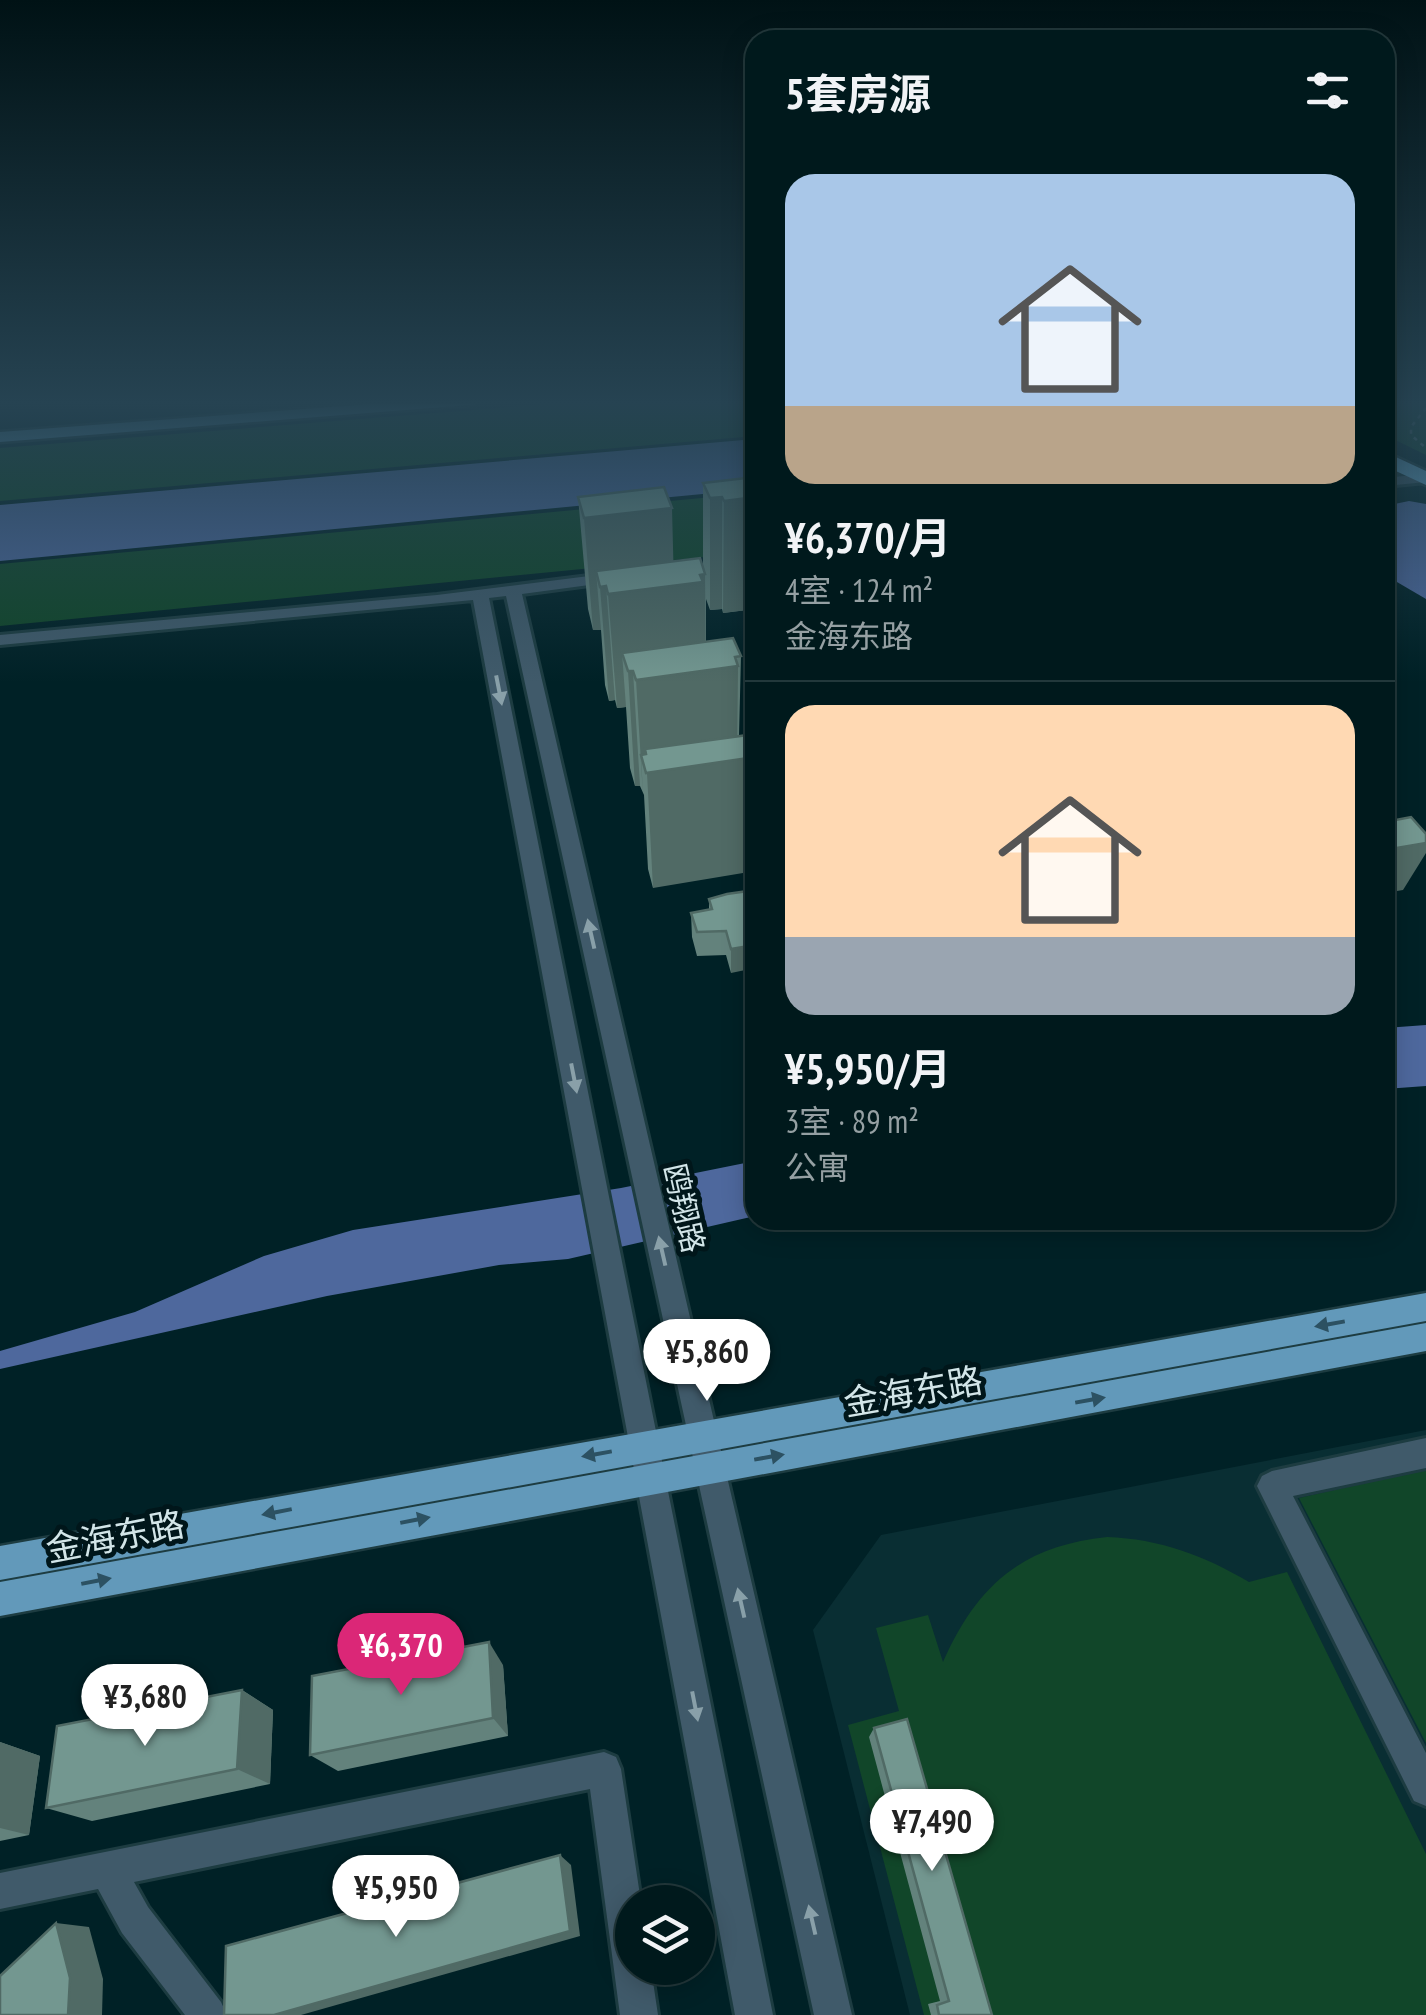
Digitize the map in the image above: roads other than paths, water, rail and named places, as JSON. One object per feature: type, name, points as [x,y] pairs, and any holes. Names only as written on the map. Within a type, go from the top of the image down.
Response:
[{"type":"main road","name":"金海东路","points":[[0,1599],[648,1462],[1426,1306]]},
{"type":"main road","name":"金海东路","points":[[707,1451],[1426,1337]]},
{"type":"main road","name":"金海东路","points":[[0,1564],[648,1462]]},
{"type":"street","points":[[0,640],[625,577]]},
{"type":"street","name":"鸥翔路","points":[[513,590],[833,2015]]},
{"type":"street","points":[[480,594],[754,2015]]},
{"type":"street","points":[[1426,1454],[1272,1486],[1426,1790]]},
{"type":"street","points":[[0,1891],[604,1769],[639,2015]]},
{"type":"street","points":[[108,1870],[134,1920],[208,2015]]},
{"type":"water","points":[[114,495],[692,495],[0,561],[0,505]]},
{"type":"water","points":[[1395,504],[1426,504],[1426,599],[1395,581]]},
{"type":"water","points":[[1426,1025],[1426,1086],[1395,1088],[1395,1027]]},
{"type":"water","points":[[745,1163],[745,1218],[568,1259],[499,1265],[327,1296],[0,1369],[0,1351],[135,1312],[264,1256],[353,1230],[621,1188]]}]
